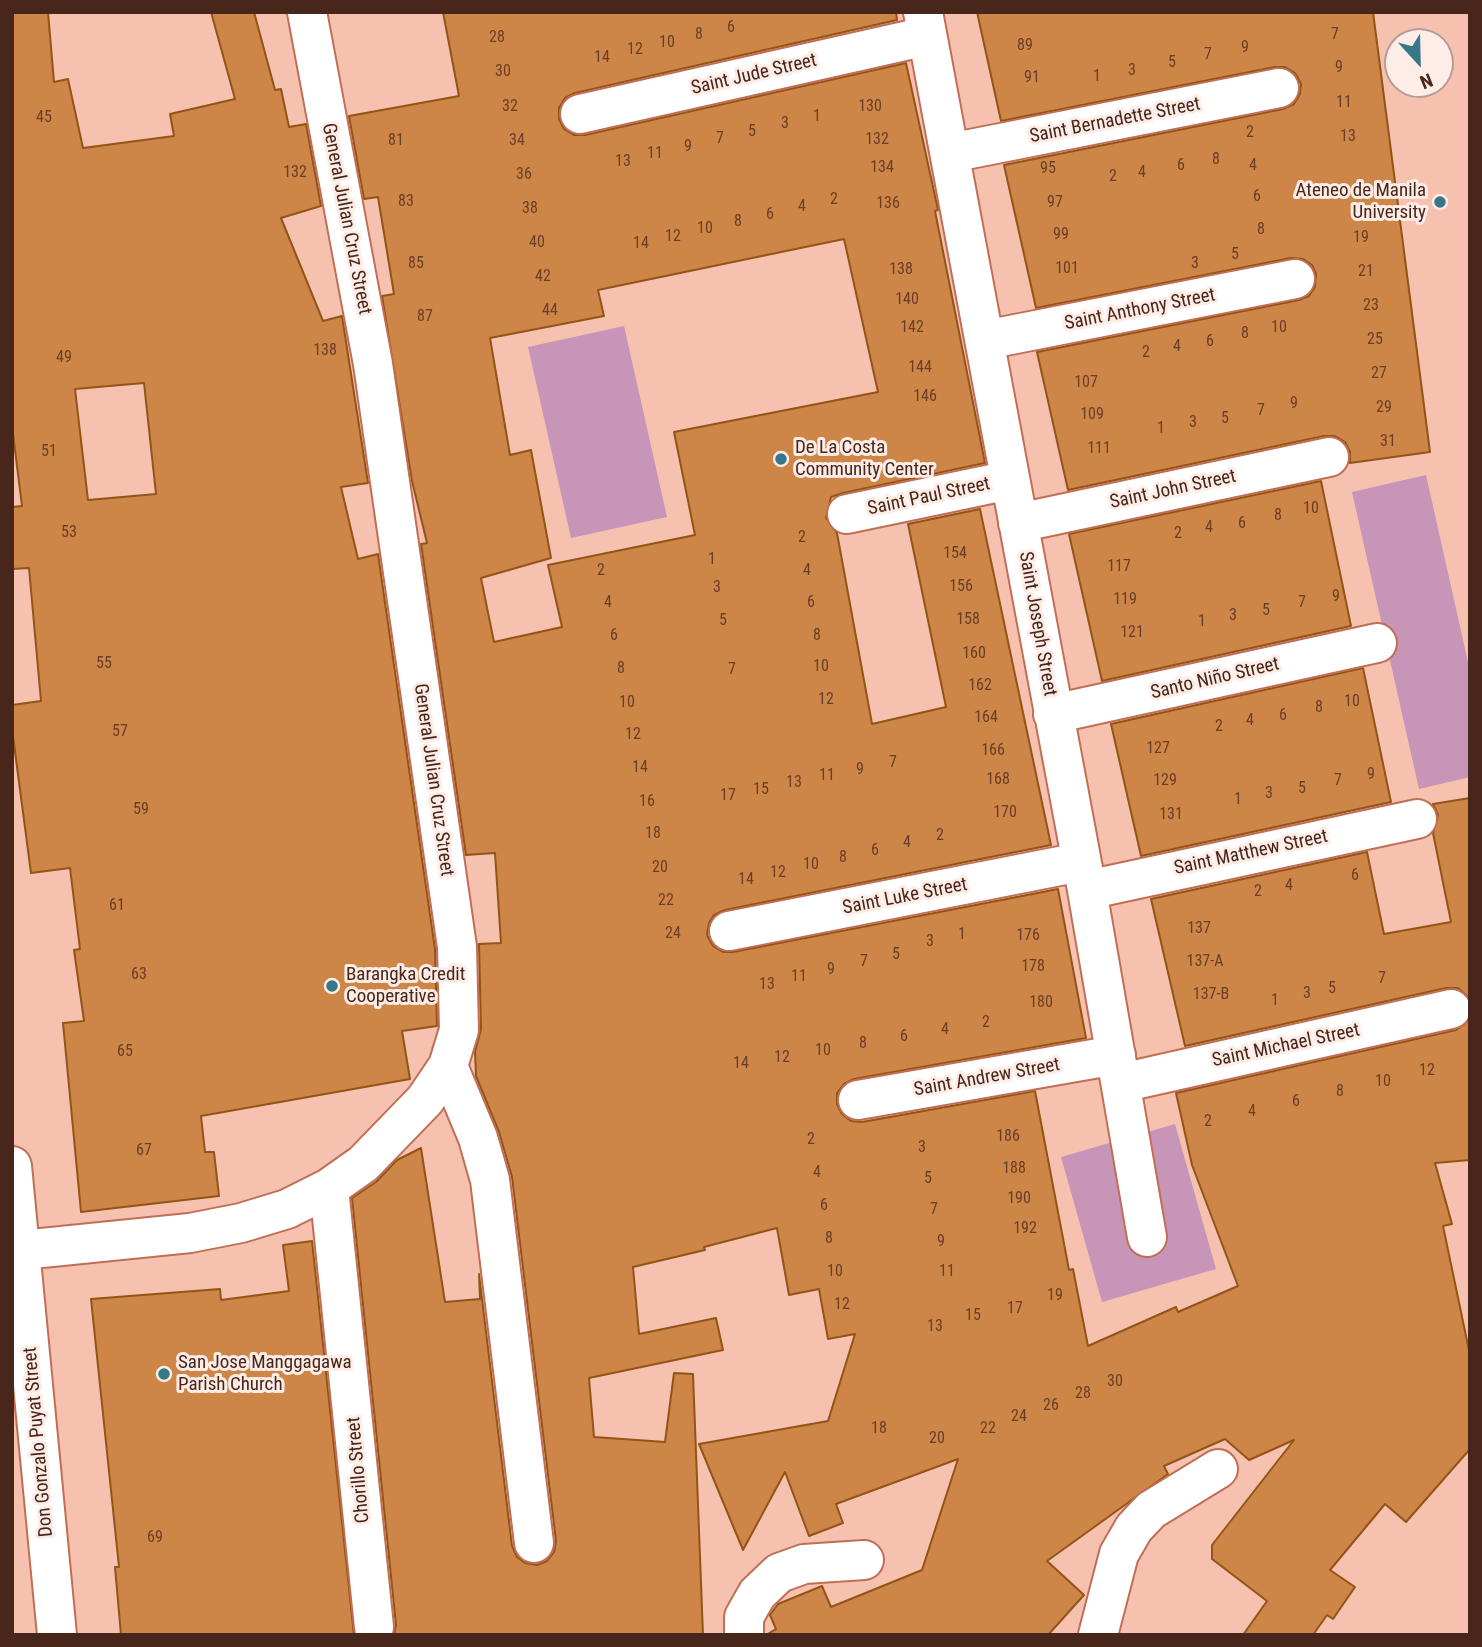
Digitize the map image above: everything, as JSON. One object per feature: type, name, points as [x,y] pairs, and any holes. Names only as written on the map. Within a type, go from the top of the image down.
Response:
[{"type":"street","name":"General Julian Cruz Street","points":[[22,1250],[190,1233],[241,1223],[287,1209],[329,1188],[363,1164],[400,1129],[425,1100],[448,1066],[459,1030],[457,947],[373,364],[307,12]]},
{"type":"street","name":"Saint Jude Street","points":[[580,114],[925,24]]},
{"type":"street","name":"Saint Joseph Street","points":[[925,24],[1084,876],[1147,1237]]},
{"type":"street","name":"Saint Bernadette Street","points":[[950,153],[1279,88]]},
{"type":"street","name":"Saint Anthony Street","points":[[985,340],[1295,279]]},
{"type":"street","name":"Saint John Street","points":[[1018,523],[1329,457]]},
{"type":"street","name":"Saint Paul Street","points":[[847,514],[1010,480]]},
{"type":"street","name":"Santo Niño Street","points":[[1053,714],[1377,643]]},
{"type":"street","name":"Saint Matthew Street","points":[[1084,876],[1416,819]]},
{"type":"street","name":"Saint Luke Street","points":[[729,931],[1084,876]]},
{"type":"street","name":"Saint Michael Street","points":[[1119,1069],[1451,1009]]},
{"type":"street","points":[[448,1066],[478,1138],[490,1180],[534,1543]]},
{"type":"street","name":"Saint Andrew Street","points":[[858,1100],[1119,1069]]},
{"type":"street","name":"Don Gonzalo Puyat Street","points":[[12,1166],[57,1635]]},
{"type":"street","name":"Chorillo Street","points":[[329,1188],[374,1628]]},
{"type":"street","points":[[1098,1635],[1119,1554],[1134,1528],[1151,1510],[1218,1469]]},
{"type":"street","points":[[744,1635],[744,1617],[757,1594],[779,1573],[804,1564],[864,1560]]},
{"type":"shaded area","points":[[624,326],[667,517],[571,538],[528,347]]},
{"type":"shaded area","points":[[1426,475],[1470,671],[1470,777],[1419,789],[1352,492]]},
{"type":"shaded area","points":[[1175,1124],[1216,1269],[1102,1302],[1061,1157]]},
{"type":"building","points":[[12,12],[48,12],[54,82],[68,79],[83,148],[174,136],[170,114],[235,99],[211,12],[254,12],[275,90],[281,89],[289,127],[306,124],[321,206],[281,218],[323,321],[342,316],[368,483],[341,487],[358,559],[378,554],[435,949],[437,1026],[402,1031],[410,1079],[201,1116],[205,1152],[214,1152],[219,1196],[81,1212],[63,1023],[84,1021],[74,950],[80,949],[70,868],[31,873],[12,729],[12,705],[41,701],[29,568],[12,569],[12,507],[22,506],[12,426]],"holes":[[[144,383],[156,494],[88,500],[75,389]]]},
{"type":"building","points":[[443,12],[896,12],[897,20],[575,93],[565,98],[559,108],[559,119],[564,129],[574,135],[585,135],[906,63],[938,210],[935,211],[985,463],[831,497],[826,518],[837,533],[872,724],[946,707],[908,524],[980,509],[1051,845],[725,910],[714,915],[707,935],[713,946],[723,952],[733,952],[1058,889],[1086,1038],[854,1079],[844,1084],[837,1093],[837,1104],[842,1114],[851,1121],[862,1122],[1035,1091],[1069,1270],[1073,1269],[1088,1346],[1176,1307],[1178,1312],[1238,1286],[1192,1165],[1176,1093],[1456,1030],[1470,1019],[1470,1160],[1435,1163],[1452,1224],[1443,1226],[1470,1355],[1470,1449],[1406,1522],[1385,1504],[1330,1570],[1355,1587],[1333,1619],[1327,1615],[1313,1635],[1243,1635],[1267,1601],[1212,1559],[1212,1545],[1294,1440],[1249,1460],[1225,1439],[1164,1466],[1168,1474],[1047,1561],[1084,1595],[1048,1635],[766,1635],[776,1629],[770,1615],[778,1604],[822,1586],[831,1607],[922,1570],[958,1459],[836,1504],[843,1523],[809,1536],[785,1472],[743,1550],[699,1444],[828,1421],[855,1334],[828,1339],[819,1289],[789,1295],[777,1228],[704,1247],[705,1250],[633,1267],[639,1334],[716,1318],[723,1350],[589,1378],[594,1437],[665,1442],[674,1373],[693,1374],[703,1635],[394,1635],[396,1625],[352,1198],[376,1182],[397,1160],[421,1148],[445,1302],[480,1299],[479,1274],[512,1546],[517,1557],[525,1563],[537,1565],[547,1561],[554,1552],[556,1541],[512,1177],[499,1132],[476,1076],[475,1052],[481,1029],[479,944],[501,943],[495,853],[466,855],[421,544],[427,543],[412,481],[382,296],[394,294],[378,197],[364,199],[349,116],[459,96]],"holes":[[[844,239],[878,392],[674,432],[695,535],[548,565],[562,627],[494,642],[481,578],[551,558],[531,450],[510,455],[490,338],[604,316],[598,290]]]},
{"type":"building","points":[[977,12],[1373,12],[1430,452],[1350,463],[1350,452],[1345,442],[1335,436],[1324,436],[1068,490],[1037,352],[1299,300],[1309,296],[1315,287],[1316,274],[1312,265],[1303,259],[1291,258],[1036,308],[1004,165],[1283,109],[1294,104],[1300,94],[1301,84],[1295,73],[1285,67],[1275,67],[1001,121]]},
{"type":"building","points":[[1321,481],[1351,626],[1102,681],[1069,534]]},
{"type":"building","points":[[1363,668],[1391,802],[1141,856],[1111,724]]},
{"type":"building","points":[[1470,798],[1470,999],[1458,988],[1446,988],[1185,1046],[1151,899],[1367,852],[1384,934],[1451,922],[1433,833],[1438,815],[1433,804]]},
{"type":"building","points":[[312,1241],[354,1635],[121,1635],[115,1567],[119,1567],[91,1299],[220,1289],[221,1300],[289,1291],[283,1245]]},
{"type":"place","name":"Ateneo de Manila University","points":[[1440,202]]},
{"type":"place","name":"De La Costa Community Center","points":[[781,459]]},
{"type":"place","name":"Barangka Credit Cooperative","points":[[332,986]]},
{"type":"place","name":"San Jose Manggagawa Parish Church","points":[[164,1374]]}]
